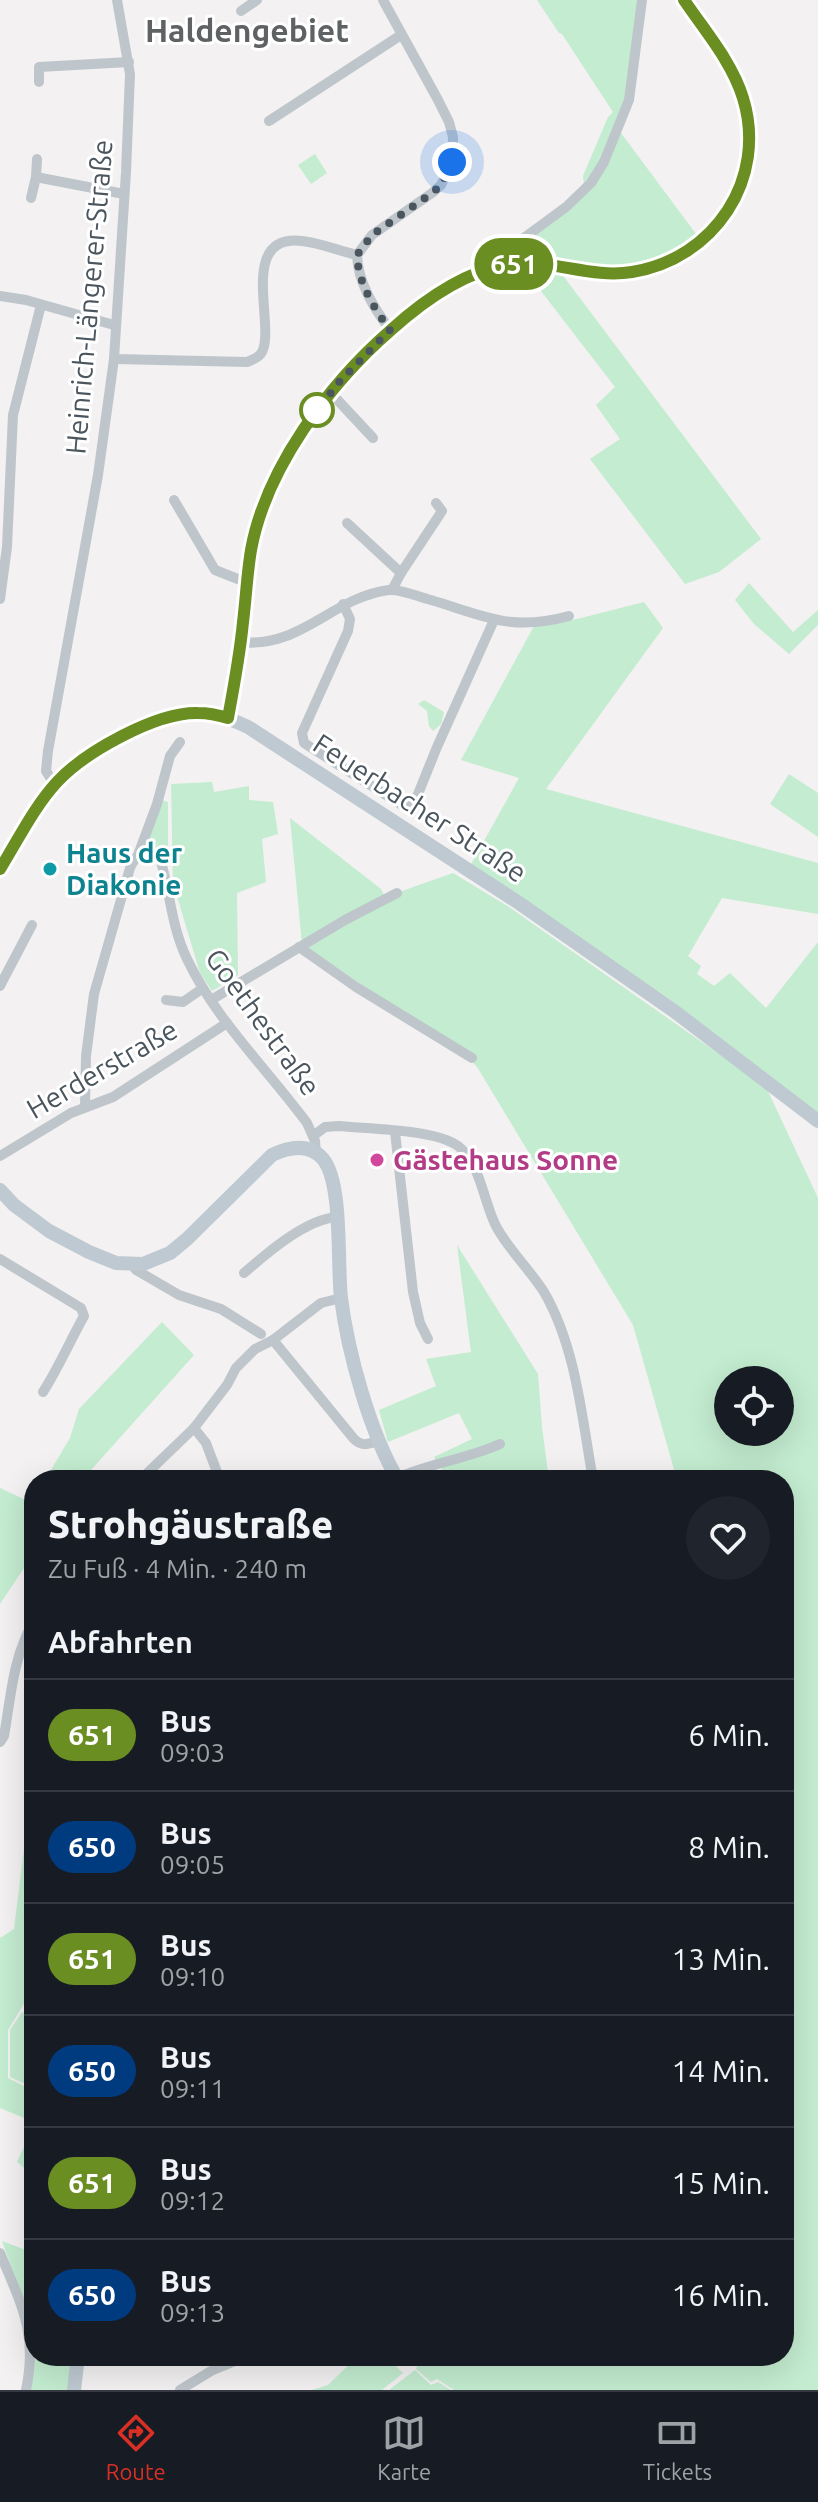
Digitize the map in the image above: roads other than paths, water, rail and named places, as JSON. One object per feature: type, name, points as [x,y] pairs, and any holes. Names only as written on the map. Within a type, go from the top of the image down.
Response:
[{"type":"main road","points":[[228,718],[241,642],[251,551],[266,500],[315,413],[390,330],[447,289],[507,264],[541,264],[607,273],[629,273],[651,268],[693,248],[723,217],[745,177],[747,117],[743,97],[733,75],[684,0]]},
{"type":"main road","name":"Feuerbacher Straße","points":[[0,869],[55,785],[83,760],[111,742],[176,715],[197,713],[228,718],[248,727],[519,903],[674,1011],[818,1121]]},
{"type":"main road","points":[[0,1190],[14,1205],[49,1231],[89,1252],[116,1263],[132,1265],[155,1261],[170,1253],[272,1155],[298,1147],[316,1153],[330,1170],[335,1189],[341,1298],[354,1360],[378,1441],[393,1470]]},
{"type":"main road","points":[[74,2390],[77,2366]]},
{"type":"street","name":"Heinrich-Längerer-Straße","points":[[55,785],[46,771],[48,751],[98,475],[114,359],[129,62],[117,0]]},
{"type":"street","points":[[241,11],[257,0]]},
{"type":"street","points":[[383,0],[449,122],[453,137],[452,162],[441,185],[372,235],[357,255],[360,278],[390,330]]},
{"type":"street","points":[[507,264],[507,255],[513,246],[566,207],[591,183],[604,162],[629,100],[642,0]]},
{"type":"street","points":[[269,121],[401,35]]},
{"type":"street","points":[[39,82],[39,67],[129,62]]},
{"type":"street","points":[[31,198],[37,159]]},
{"type":"street","points":[[36,177],[124,194]]},
{"type":"street","points":[[114,359],[247,362],[263,352],[263,273],[267,258],[276,246],[301,240],[357,255]]},
{"type":"street","points":[[0,296],[114,325]]},
{"type":"street","points":[[0,599],[7,547],[13,415],[41,305]]},
{"type":"street","points":[[331,393],[373,438]]},
{"type":"street","points":[[0,412],[13,415]]},
{"type":"street","points":[[174,500],[215,570],[248,583]]},
{"type":"street","points":[[392,590],[442,511],[436,503]]},
{"type":"street","points":[[347,523],[401,573]]},
{"type":"street","points":[[241,642],[255,644],[291,636],[343,604],[392,590],[494,620],[536,622],[569,616]]},
{"type":"street","points":[[343,604],[350,619],[348,631],[302,733],[304,743],[405,807],[414,804],[494,620]]},
{"type":"street","points":[[85,1106],[86,1056],[94,994],[135,858],[157,804],[170,756],[180,742]]},
{"type":"street","name":"Goethestraße","points":[[135,858],[148,850],[160,858],[175,928],[186,958],[227,1023],[307,1123],[316,1153]]},
{"type":"street","points":[[211,1000],[369,906],[397,893]]},
{"type":"street","points":[[0,986],[32,925]]},
{"type":"street","points":[[299,947],[356,987],[472,1058]]},
{"type":"street","points":[[166,1000],[183,1002],[203,988]]},
{"type":"street","name":"Herderstraße","points":[[0,1156],[85,1106],[113,1097],[227,1023]]},
{"type":"street","points":[[313,1136],[325,1127],[339,1126],[446,1139],[461,1148],[480,1178],[496,1226],[543,1292],[559,1326],[574,1373],[591,1470]]},
{"type":"street","points":[[395,1132],[413,1292],[420,1323],[428,1339]]},
{"type":"street","points":[[244,1273],[268,1252],[300,1232],[327,1218],[337,1217]]},
{"type":"street","points":[[0,1259],[81,1308],[84,1316],[60,1366],[43,1392]]},
{"type":"street","points":[[132,1265],[179,1295],[221,1309],[261,1334]]},
{"type":"street","points":[[150,1470],[194,1428],[236,1368],[255,1349],[273,1340],[321,1303],[341,1298]]},
{"type":"street","points":[[273,1340],[359,1444],[378,1441]]},
{"type":"street","points":[[194,1428],[206,1443],[216,1470]]},
{"type":"street","points":[[418,1470],[459,1460],[500,1444]]},
{"type":"street","points":[[0,1742],[4,1736],[16,1665],[24,1642]]},
{"type":"street","points":[[0,2253],[24,2314]]},
{"type":"street","points":[[26,2390],[30,2366]]},
{"type":"street","points":[[180,2390],[223,2366]]},
{"type":"place","name":"Haus der Diakonie","points":[[50,869]]},
{"type":"place","name":"Gästehaus Sonne","points":[[377,1160]]},
{"type":"district","name":"Haldengebiet","points":[[247,31]]}]
